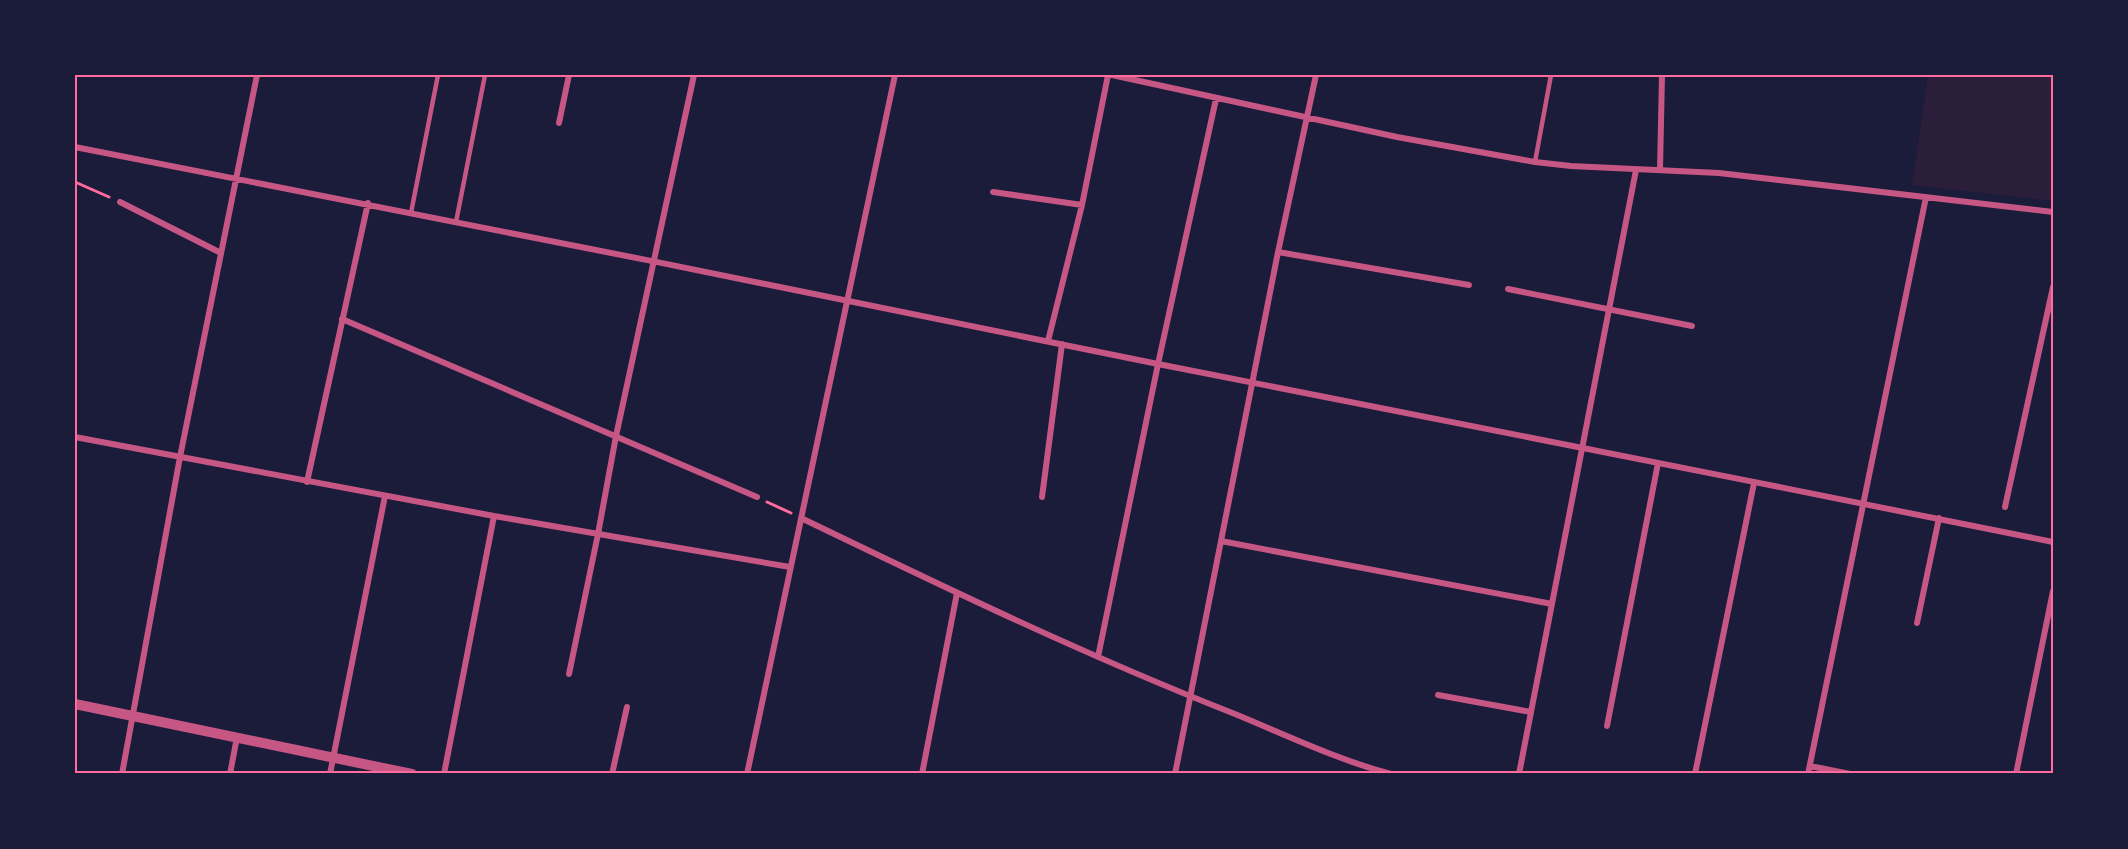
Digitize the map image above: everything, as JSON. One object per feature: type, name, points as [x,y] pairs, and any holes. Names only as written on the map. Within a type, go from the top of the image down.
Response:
[{"type":"street","points":[[122,774],[180,457],[257,75]]},
{"type":"street","points":[[559,123],[569,75]]},
{"type":"street","points":[[569,674],[616,436],[694,75]]},
{"type":"street","points":[[747,774],[895,75]]},
{"type":"street","points":[[1048,341],[1082,205],[1110,75],[1307,119],[1535,162],[1636,170],[1719,173],[2053,212]]},
{"type":"street","points":[[1175,774],[1278,252],[1316,75]]},
{"type":"street","points":[[1660,170],[1662,75]]},
{"type":"street","points":[[1098,657],[1158,364],[1216,99]]},
{"type":"street","points":[[75,147],[368,203],[654,263],[847,299],[1158,364],[1754,483],[1864,502],[2053,542]]},
{"type":"street","points":[[1519,774],[1636,170]]},
{"type":"street","points":[[993,192],[1082,205]]},
{"type":"street","points":[[1808,774],[1926,197]]},
{"type":"street","points":[[120,202],[221,253]]},
{"type":"street","points":[[307,482],[368,203]]},
{"type":"street","points":[[1278,252],[1469,285]]},
{"type":"street","points":[[2006,507],[2053,286]]},
{"type":"street","points":[[1508,289],[1692,326]]},
{"type":"street","points":[[342,319],[757,497]]},
{"type":"street","points":[[1042,497],[1062,344]]},
{"type":"street","points":[[75,437],[307,482],[790,567]]},
{"type":"street","points":[[1607,726],[1658,463]]},
{"type":"street","points":[[1695,774],[1754,483]]},
{"type":"street","points":[[330,774],[385,496]]},
{"type":"street","points":[[444,774],[494,516]]},
{"type":"street","points":[[801,518],[957,593],[1190,697],[1356,763],[1391,774]]},
{"type":"street","points":[[1917,623],[1939,518]]},
{"type":"street","points":[[1221,541],[1552,604]]},
{"type":"street","points":[[2016,774],[2053,591]]},
{"type":"street","points":[[922,774],[957,593]]},
{"type":"street","points":[[1438,695],[1531,712]]},
{"type":"street","points":[[75,704],[412,774]]},
{"type":"street","points":[[612,774],[627,707]]},
{"type":"street","points":[[230,774],[237,737]]},
{"type":"street","points":[[1810,766],[1850,774]]},
{"type":"lane","points":[[411,213],[438,75]]},
{"type":"lane","points":[[456,222],[485,75]]},
{"type":"lane","points":[[1535,162],[1551,75]]},
{"type":"path","points":[[75,182],[120,202]]},
{"type":"path","points":[[757,497],[801,518]]},
{"type":"shaded area","points":[[1928,75],[2053,75],[2053,201],[1912,185]]}]
